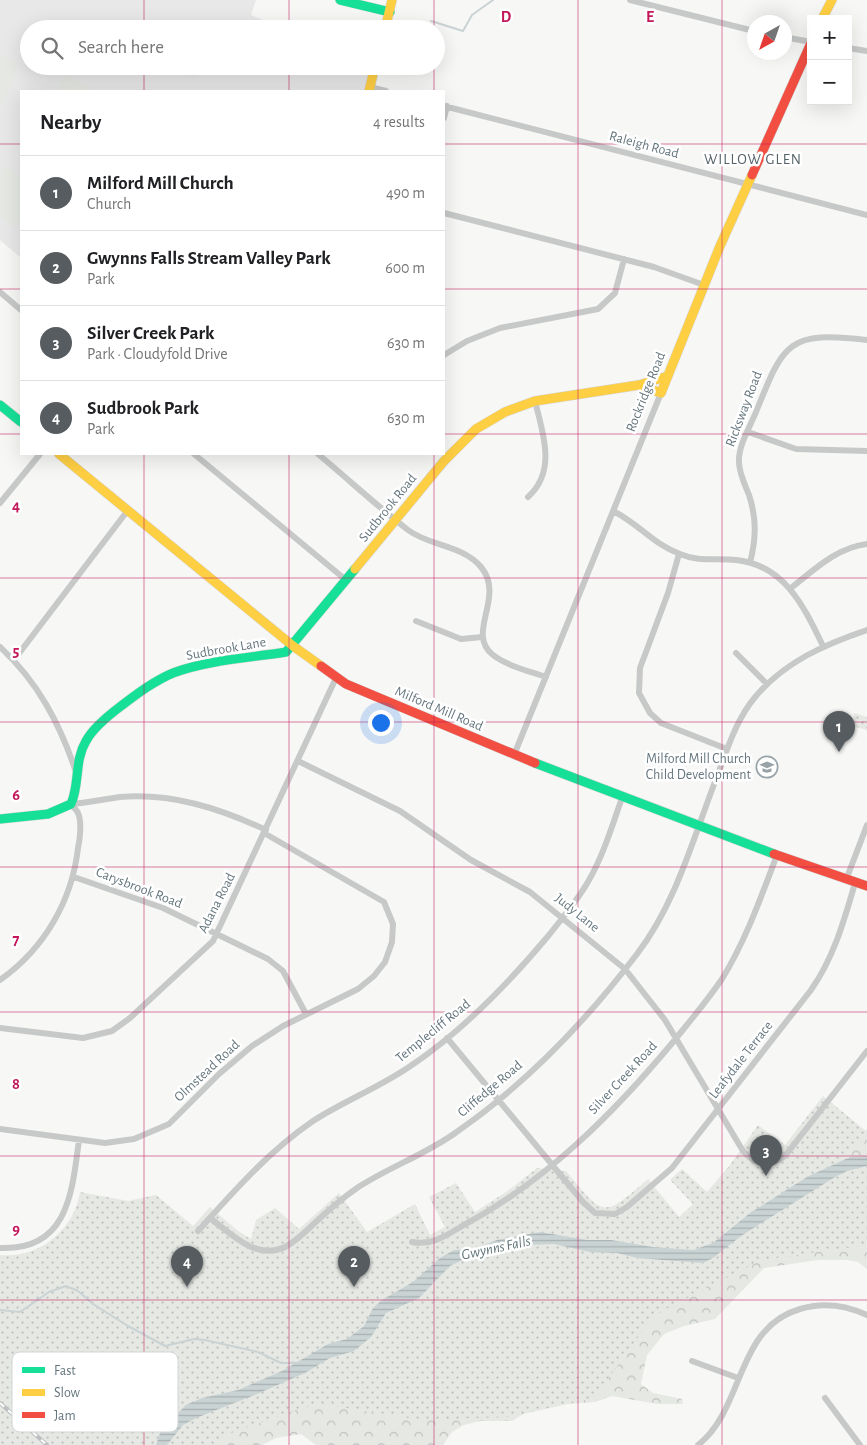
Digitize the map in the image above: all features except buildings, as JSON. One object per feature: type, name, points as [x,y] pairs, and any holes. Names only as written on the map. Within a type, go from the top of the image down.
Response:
[{"type":"street","points":[[340,0],[390,12]]},
{"type":"street","points":[[388,20],[392,0]]},
{"type":"street","points":[[630,0],[747,29]]},
{"type":"street","points":[[824,15],[832,0]]},
{"type":"street","points":[[792,38],[807,41]]},
{"type":"street","points":[[852,49],[867,51]]},
{"type":"street","name":"Rockridge Road","points":[[514,755],[704,285],[807,51]]},
{"type":"street","points":[[369,89],[373,75]]},
{"type":"street","name":"Raleigh Road","points":[[445,106],[867,215]]},
{"type":"street","points":[[445,213],[668,272],[704,285]]},
{"type":"street","points":[[445,354],[467,341],[500,328],[598,309],[614,293],[624,260]]},
{"type":"street","points":[[0,292],[20,309]]},
{"type":"street","name":"Ricksway Road","points":[[750,563],[756,525],[738,461],[772,371],[789,348],[804,339],[827,335],[867,340]]},
{"type":"street","name":"Sudbrook Road","points":[[293,646],[444,461],[476,429],[505,412],[535,401],[639,385],[668,376]]},
{"type":"street","name":"Sudbrook Road","points":[[639,385],[661,393]]},
{"type":"street","points":[[528,497],[542,480],[546,462],[545,442],[535,401]]},
{"type":"street","points":[[0,405],[20,421]]},
{"type":"street","points":[[748,432],[796,449],[809,451],[867,450]]},
{"type":"street","points":[[0,504],[39,455]]},
{"type":"street","name":"Milford Mill Road","points":[[60,455],[293,646],[336,678],[359,690],[514,755],[777,855],[867,886]]},
{"type":"street","points":[[197,455],[346,580]]},
{"type":"street","points":[[319,455],[412,533],[471,558],[482,568],[487,574],[491,589],[482,637],[488,650],[499,659],[546,678]]},
{"type":"street","points":[[437,455],[444,461]]},
{"type":"street","points":[[14,660],[128,510]]},
{"type":"street","points":[[613,511],[635,524],[657,542],[680,554],[700,559],[750,563],[768,570],[791,588],[807,613],[823,646]]},
{"type":"street","points":[[791,588],[834,555],[854,546],[867,544]]},
{"type":"street","points":[[680,554],[668,593],[640,668],[639,694],[650,713],[661,723],[727,749]]},
{"type":"street","points":[[416,621],[461,639],[482,637]]},
{"type":"street","name":"Cliffedge Road","points":[[210,1218],[234,1237],[251,1247],[267,1251],[288,1247],[356,1190],[440,1144],[498,1100],[561,1044],[625,969],[650,935],[667,905],[727,749],[745,711],[767,684],[790,665],[823,646],[867,630]]},
{"type":"street","name":"Sudbrook Lane","points":[[71,804],[75,795],[76,772],[83,745],[92,732],[108,716],[141,691],[172,674],[210,663],[286,652],[293,646]]},
{"type":"street","points":[[0,647],[14,660],[47,704],[67,745],[76,772]]},
{"type":"street","points":[[736,653],[767,684]]},
{"type":"street","name":"Adana Road","points":[[0,1028],[83,1038],[112,1031],[130,1018],[213,941],[336,678]]},
{"type":"street","points":[[67,745],[72,747],[83,745]]},
{"type":"street","name":"Judy Lane","points":[[298,761],[400,811],[471,860],[530,892],[625,969],[655,1005],[747,1156],[752,1160],[766,1164],[780,1160],[791,1150],[867,1050]]},
{"type":"street","name":"Templecliff Road","points":[[198,1231],[257,1166],[295,1134],[333,1108],[409,1067],[447,1038],[515,975],[563,918],[590,879],[623,795]]},
{"type":"street","points":[[0,820],[48,814],[71,804],[122,797],[164,798],[208,806],[265,831]]},
{"type":"street","points":[[0,980],[28,956],[52,925],[74,877],[79,840],[78,813],[71,804]]},
{"type":"street","name":"Leafydale Terrace","points":[[552,1164],[582,1202],[590,1209],[601,1214],[621,1211],[663,1176],[680,1159],[825,969],[836,945],[867,825]]},
{"type":"street","name":"Olmstead Road","points":[[0,1129],[79,1140],[120,1142],[158,1130],[178,1116],[234,1060],[267,1036],[306,1014],[358,989],[380,970],[392,942],[393,924],[388,907],[380,898],[336,875],[265,831]]},
{"type":"street","name":"Silver Creek Road","points":[[412,1242],[423,1244],[432,1242],[473,1221],[514,1194],[552,1164],[613,1109],[676,1038],[708,998],[732,963],[751,922],[777,855]]},
{"type":"street","name":"Carysbrook Road","points":[[74,877],[163,908],[277,964],[289,980],[306,1014]]},
{"type":"street","points":[[447,1038],[552,1164]]},
{"type":"street","points":[[0,1248],[14,1248],[34,1242],[49,1232],[61,1219],[71,1198],[79,1140]]},
{"type":"street","points":[[698,1445],[720,1422],[738,1378],[758,1337],[766,1328],[787,1314],[812,1305],[854,1309],[867,1315]]},
{"type":"street","points":[[692,1361],[738,1378]]},
{"type":"street","points":[[825,1398],[861,1445],[867,1442]]},
{"type":"shaded area","points":[[0,0],[256,0],[251,15],[262,20],[20,20],[20,75],[368,75],[364,90],[20,90],[20,257],[0,240]]},
{"type":"green space","points":[[0,55],[14,62],[17,69],[1,108]]},
{"type":"green space","points":[[185,75],[197,75],[194,80]]},
{"type":"green space","points":[[64,76],[94,90],[57,90]]},
{"type":"green space","points":[[6,166],[20,175],[20,221],[15,228],[0,216],[0,175]]},
{"type":"green space","points":[[854,713],[867,717],[867,730],[853,726]]},
{"type":"green space","points":[[823,1096],[866,1131],[836,1169],[867,1160],[867,1245],[762,1260],[654,1315],[594,1398],[510,1417],[421,1420],[321,1404],[299,1409],[223,1436],[215,1445],[0,1445],[0,1255],[28,1252],[41,1247],[52,1239],[62,1230],[70,1218],[80,1192],[128,1201],[156,1195],[193,1226],[210,1207],[238,1231],[251,1239],[256,1220],[275,1208],[299,1229],[339,1193],[367,1232],[415,1204],[430,1235],[445,1227],[429,1197],[456,1183],[475,1212],[509,1190],[537,1168],[566,1171],[588,1197],[596,1204],[604,1207],[621,1201],[648,1179],[679,1217],[693,1204],[670,1180],[682,1169],[707,1192],[730,1165],[758,1125],[785,1145]]},
{"type":"green space","points":[[867,1129],[867,1156],[850,1157],[842,1161]]},
{"type":"green space","points":[[867,1166],[867,1269],[858,1262],[847,1260],[818,1260],[764,1268],[715,1319],[684,1326],[664,1334],[647,1355],[641,1384],[653,1393],[682,1399],[683,1404],[657,1404],[612,1396],[595,1402],[554,1405],[530,1410],[512,1421],[480,1421],[464,1425],[452,1432],[443,1445],[316,1445],[301,1434],[276,1438],[262,1445],[167,1445],[575,1248]]},
{"type":"water","name":"Gwynns Falls","points":[[867,1156],[867,1166],[847,1171],[835,1177],[741,1236],[713,1258],[703,1263],[637,1258],[617,1253],[590,1252],[554,1244],[527,1245],[479,1259],[460,1261],[450,1266],[419,1298],[386,1313],[371,1337],[354,1351],[330,1358],[305,1373],[196,1418],[183,1425],[178,1431],[178,1413],[186,1405],[202,1398],[238,1390],[282,1371],[328,1344],[347,1339],[364,1326],[373,1308],[382,1300],[413,1282],[440,1258],[454,1250],[473,1249],[497,1240],[540,1232],[587,1240],[611,1240],[653,1247],[693,1250],[713,1243],[750,1213],[807,1177],[850,1157]]},
{"type":"water","name":"Gwynns Falls","points":[[160,1432],[177,1432],[167,1445],[156,1445]]},
{"type":"waterway","points":[[445,25],[463,31],[472,15],[493,0]]},
{"type":"waterway","points":[[0,1310],[20,1312],[49,1292],[66,1286],[78,1291],[93,1304],[128,1326],[165,1346],[194,1339],[205,1340],[258,1352],[281,1363],[299,1363]]},
{"type":"railway","points":[[0,1403],[12,1414]]},
{"type":"railway","points":[[32,1432],[47,1445]]},
{"type":"traffic: fast","points":[[340,0],[390,12]]},
{"type":"traffic: fast","points":[[0,405],[20,421]]},
{"type":"traffic: fast","points":[[0,819],[48,814],[71,804],[82,749],[93,731],[111,713],[146,688],[173,673],[214,662],[286,652],[355,569]]},
{"type":"traffic: fast","points":[[535,763],[774,854]]},
{"type":"traffic: slow","points":[[387,20],[392,0]]},
{"type":"traffic: slow","points":[[824,15],[832,0]]},
{"type":"traffic: slow","points":[[369,90],[373,75]]},
{"type":"traffic: slow","points":[[639,385],[661,393],[720,246],[752,175]]},
{"type":"traffic: slow","points":[[355,569],[444,461],[476,429],[505,412],[535,401],[639,385],[668,376]]},
{"type":"traffic: slow","points":[[60,455],[293,646],[321,666]]},
{"type":"traffic: jam","points":[[752,175],[807,52]]},
{"type":"traffic: jam","points":[[321,666],[346,684],[535,763]]},
{"type":"traffic: jam","points":[[774,854],[867,886]]},
{"type":"place","name":"Milford Mill Church","points":[[839,752]]},
{"type":"place","name":"Milford Mill Church Child Development","points":[[767,767]]},
{"type":"place","name":"Silver Creek Park","points":[[766,1176]]},
{"type":"place","name":"Sudbrook Park","points":[[187,1287]]},
{"type":"place","name":"Gwynns Falls Stream Valley Park","points":[[354,1287]]},
{"type":"district","name":"WILLOW GLEN","points":[[753,159]]}]
